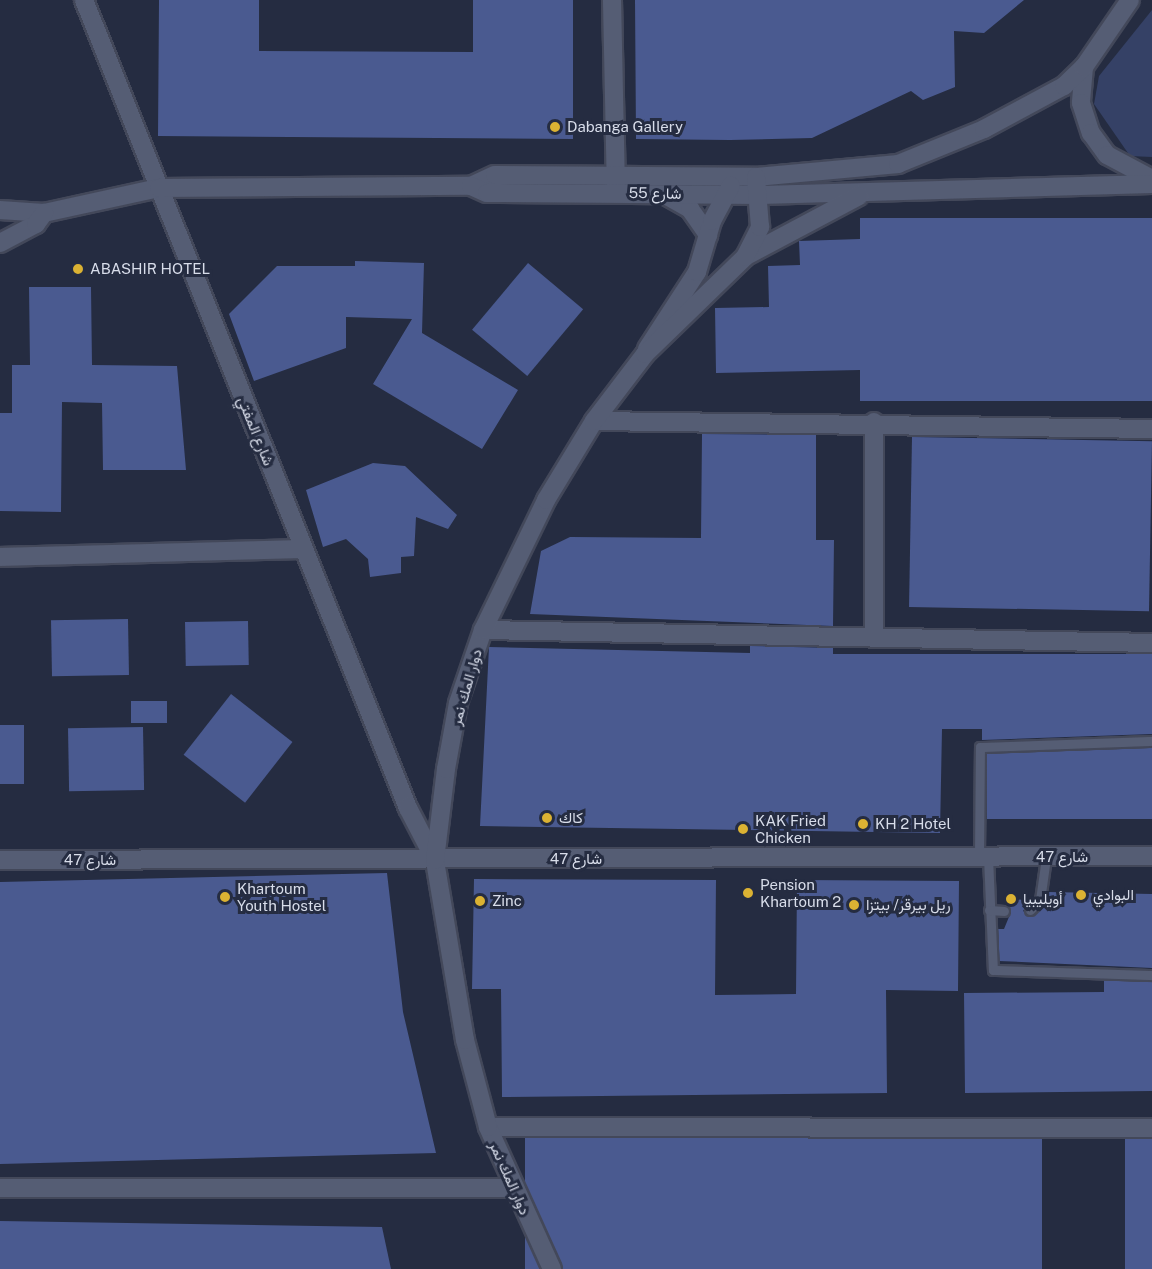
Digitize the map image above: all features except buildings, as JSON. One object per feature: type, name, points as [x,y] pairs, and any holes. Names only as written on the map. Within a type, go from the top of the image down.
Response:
[{"type":"street","name":"شارع المفتي","points":[[84,0],[303,549],[435,860]]},
{"type":"street","points":[[612,0],[616,184],[736,178],[758,186],[873,169],[918,157],[1042,101],[1083,67],[1130,0]]},
{"type":"street","points":[[1083,67],[1081,103],[1091,134],[1107,155],[1152,179]]},
{"type":"street","points":[[645,354],[697,272],[708,235],[726,194],[736,178]]},
{"type":"street","name":"شارع 55","points":[[44,213],[159,188],[471,186],[487,193],[616,184],[660,193],[726,194],[758,186],[864,194],[1152,183]]},
{"type":"street","name":"دوار المك نمر","points":[[552,1269],[513,1188],[488,1126],[465,1040],[435,860],[458,702],[483,630],[546,500],[594,421],[645,354],[745,256],[760,227],[758,186]]},
{"type":"street","points":[[660,193],[690,209],[708,235]]},
{"type":"street","points":[[745,256],[864,194]]},
{"type":"street","points":[[7,210],[44,213]]},
{"type":"street","points":[[7,210],[23,231]]},
{"type":"street","points":[[0,243],[23,231],[44,213]]},
{"type":"street","points":[[594,421],[874,422],[1152,429]]},
{"type":"street","points":[[874,422],[874,635]]},
{"type":"street","points":[[0,557],[303,549]]},
{"type":"street","points":[[483,630],[874,635],[1152,642]]},
{"type":"street","name":"شارع 47","points":[[0,860],[1152,856]]},
{"type":"street","points":[[488,1126],[1152,1128]]},
{"type":"street","points":[[0,1188],[513,1188]]},
{"type":"lane","points":[[1152,741],[980,747],[984,857],[993,970],[1152,975]]},
{"type":"lane","points":[[1030,910],[1040,900],[1046,858]]},
{"type":"lane","points":[[989,910],[1004,911]]},
{"type":"shaded area","points":[[1152,10],[1152,157],[1130,156],[1094,104],[1099,76]]},
{"type":"place","name":"Dabanga Gallery","points":[[555,127]]},
{"type":"place","name":"ABASHIR HOTEL","points":[[78,269]]},
{"type":"place","name":"كاك","points":[[547,818]]},
{"type":"place","name":"KH 2 Hotel","points":[[863,824]]},
{"type":"place","name":"KAK Fried Chicken","points":[[743,829]]},
{"type":"place","name":"Pension Khartoum 2","points":[[748,893]]},
{"type":"place","name":"البوادي","points":[[1081,895]]},
{"type":"place","name":"Khartoum Youth Hostel","points":[[225,897]]},
{"type":"place","name":"أويليبيا","points":[[1011,899]]},
{"type":"place","name":"Zinc","points":[[480,901]]},
{"type":"place","name":"ريل بيرقر/ بيتزا","points":[[854,905]]}]
